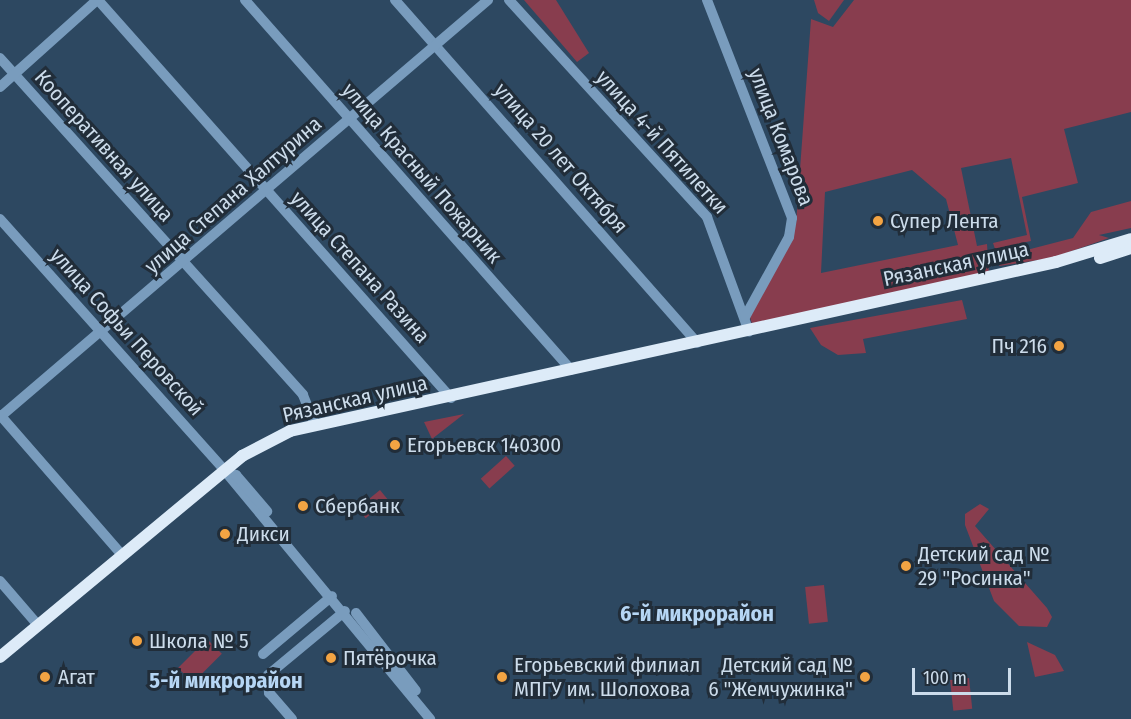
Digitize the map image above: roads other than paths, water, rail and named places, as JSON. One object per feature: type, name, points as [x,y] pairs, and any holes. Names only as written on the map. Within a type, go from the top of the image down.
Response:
[{"type":"main road","name":"Рязанская улица","points":[[0,657],[225,471],[263,443],[315,425],[451,398],[749,332],[1056,262],[1131,239]]},
{"type":"main road","name":"Рязанская улица","points":[[787,322],[1065,267],[1131,248]]},
{"type":"street","points":[[0,87],[98,0]]},
{"type":"street","name":"улица Степана Разина","points":[[98,0],[451,398]]},
{"type":"street","name":"улица Красный Пожарник","points":[[245,0],[571,370]]},
{"type":"street","name":"улица 20 лет Октября","points":[[395,0],[697,343]]},
{"type":"street","name":"улица Степана Халтурина","points":[[0,416],[183,264],[437,47],[488,0]]},
{"type":"street","name":"улица 4-й Пятилетки","points":[[509,0],[707,217],[749,332]]},
{"type":"street","name":"улица Комарова","points":[[707,0],[792,218],[789,237],[745,317]]},
{"type":"street","name":"Кооперативная улица","points":[[0,58],[303,395],[315,425]]},
{"type":"street","name":"улица Софьи Перовской","points":[[0,219],[225,471],[345,611],[359,621],[430,719]]},
{"type":"street","points":[[0,416],[123,555]]},
{"type":"street","name":"улица Софьи Перовской","points":[[225,471],[243,482],[439,719]]},
{"type":"street","points":[[0,581],[38,625]]},
{"type":"street","points":[[263,654],[332,596]]},
{"type":"street","points":[[292,719],[269,693],[268,675],[345,611]]},
{"type":"place","name":"Супер Лента","points":[[878,221]]},
{"type":"place","name":"Пч 216","points":[[1059,346]]},
{"type":"place","name":"Егорьевск 140300","points":[[395,445]]},
{"type":"place","name":"Сбербанк","points":[[303,506]]},
{"type":"place","name":"Дикси","points":[[225,534]]},
{"type":"place","name":"Детский сад № 29 \"Росинка\"","points":[[906,566]]},
{"type":"place","name":"Школа № 5","points":[[137,641]]},
{"type":"place","name":"Пятёрочка","points":[[331,658]]},
{"type":"place","name":"Агат","points":[[45,677]]},
{"type":"place","name":"Егорьевский филиал МПГУ им. Шолохова","points":[[502,677]]},
{"type":"place","name":"Детский сад № 6 \"Жемчужинка\"","points":[[865,677]]},
{"type":"district","name":"6-й микрорайон","points":[[697,614]]},
{"type":"district","name":"5-й микрорайон","points":[[226,681]]}]
